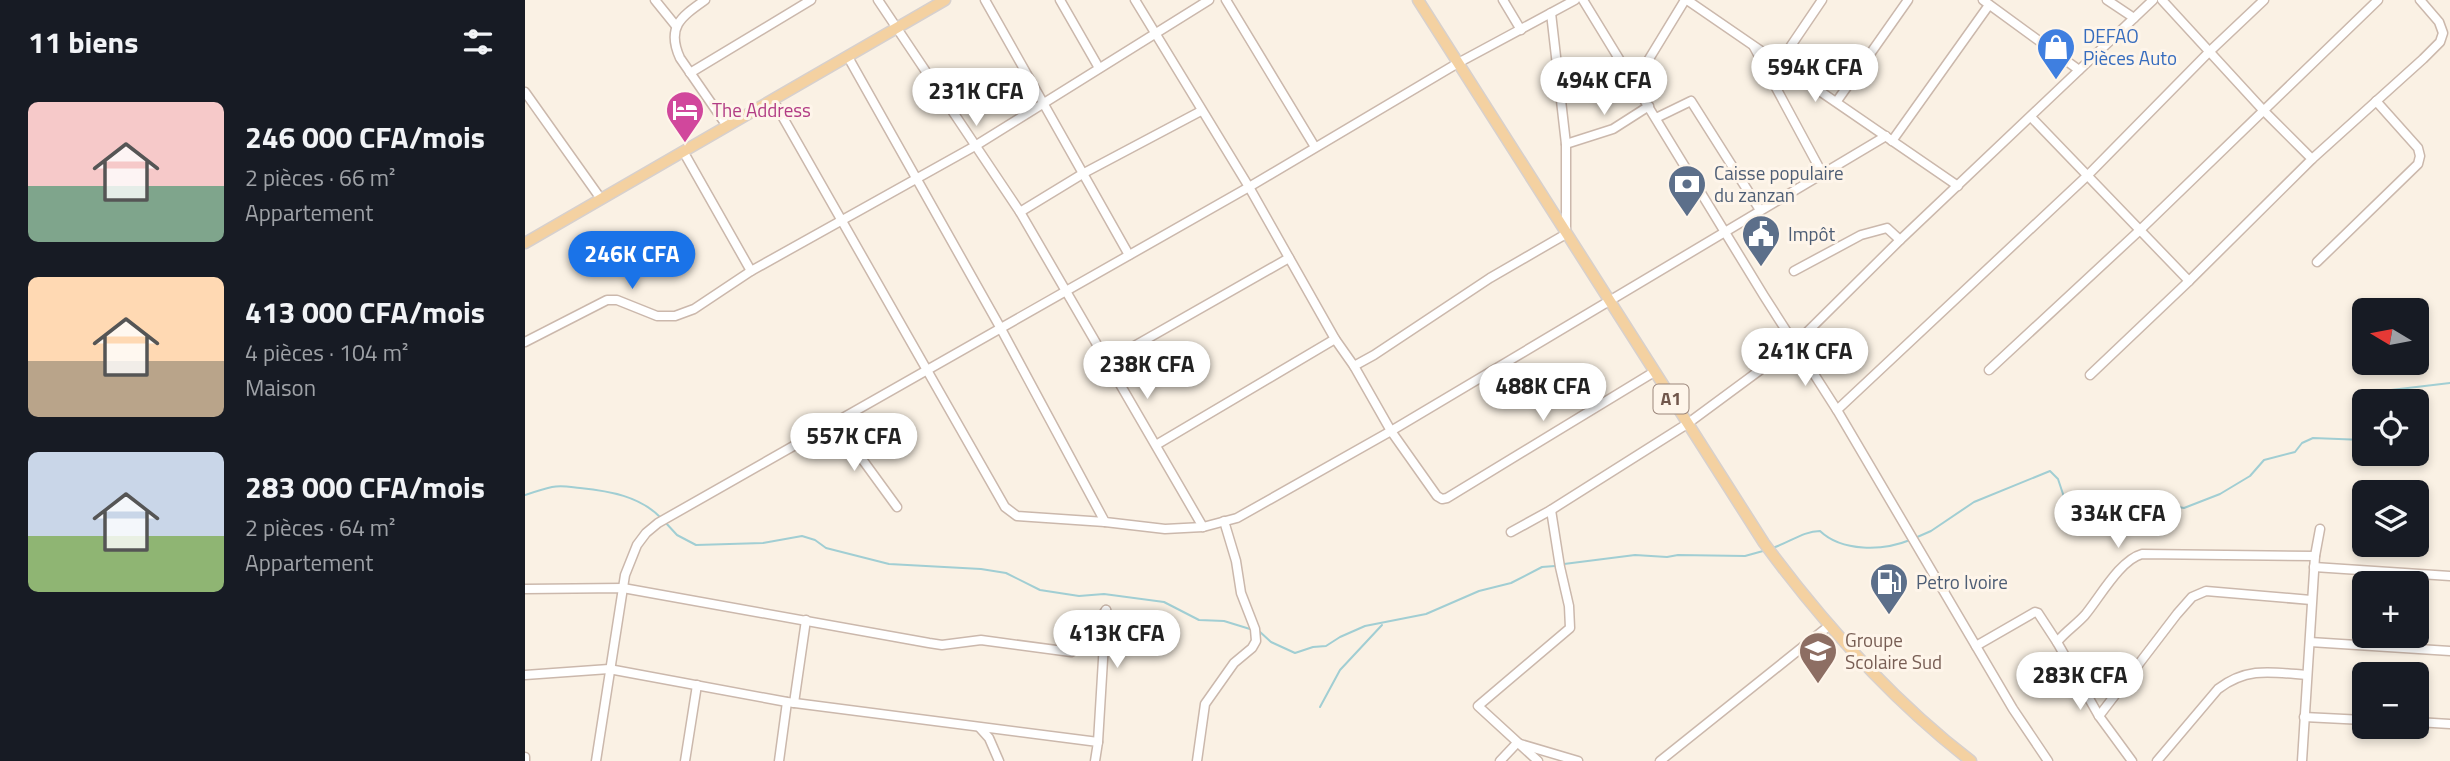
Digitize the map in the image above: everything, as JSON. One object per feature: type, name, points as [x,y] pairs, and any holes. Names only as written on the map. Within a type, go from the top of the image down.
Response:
[{"type":"main road","points":[[525,243],[945,0]]},
{"type":"main road","name":"A1","points":[[1418,0],[1764,543],[1830,625],[1887,686],[1971,761]]},
{"type":"street","points":[[655,0],[676,26]]},
{"type":"street","points":[[705,0],[687,12],[676,26],[675,47],[727,126]]},
{"type":"street","points":[[690,73],[811,0]]},
{"type":"street","points":[[878,0],[1020,212],[1203,527]]},
{"type":"street","points":[[985,0],[1129,255]]},
{"type":"street","points":[[1059,0],[1099,68]]},
{"type":"street","points":[[1135,0],[1249,187],[1335,339],[1391,430],[1437,496],[1442,499],[1654,372]]},
{"type":"street","points":[[525,342],[607,300],[617,300],[657,316],[675,316],[694,309],[751,271],[975,146],[1209,0]]},
{"type":"street","points":[[1227,0],[1315,148]]},
{"type":"street","points":[[1503,0],[1521,30]]},
{"type":"street","points":[[596,761],[625,575],[637,545],[658,523],[1249,187],[1458,63],[1575,0]]},
{"type":"street","points":[[1583,0],[1794,345],[1837,410],[2013,709],[2048,761]]},
{"type":"street","points":[[1635,82],[1686,0],[1958,186]]},
{"type":"street","points":[[1780,62],[1822,0]]},
{"type":"street","points":[[1837,101],[1908,0]]},
{"type":"street","points":[[2107,0],[2134,18]]},
{"type":"street","points":[[1511,532],[1551,510],[1687,424],[1794,345],[1900,240],[2153,0]]},
{"type":"street","points":[[2162,0],[2312,159]]},
{"type":"street","points":[[1837,410],[2088,174],[2209,52],[2265,0]]},
{"type":"street","points":[[1989,370],[2140,230],[2378,0]]},
{"type":"street","points":[[2090,375],[2312,159],[2440,42],[2444,33],[2439,22],[2420,0]]},
{"type":"street","points":[[2427,8],[2435,0]]},
{"type":"street","points":[[773,100],[925,370],[1009,512],[1017,516],[1165,529],[1203,527],[1237,518],[1727,232],[1822,173],[1889,139],[1986,2],[2079,69]]},
{"type":"street","points":[[1354,366],[1490,278],[1566,234],[1566,144],[1551,13]]},
{"type":"street","points":[[1752,44],[1822,173]]},
{"type":"street","points":[[848,57],[1000,327],[1105,522]]},
{"type":"street","points":[[525,93],[601,199]]},
{"type":"street","points":[[2317,262],[2419,164],[2418,148],[2376,101]]},
{"type":"street","points":[[1655,118],[1691,102],[1760,210]]},
{"type":"street","points":[[1566,144],[1613,129],[1649,106]]},
{"type":"street","points":[[1020,212],[1084,173],[1201,111]]},
{"type":"street","points":[[2031,117],[2189,281]]},
{"type":"street","points":[[683,151],[751,271]]},
{"type":"street","points":[[1794,271],[1861,235],[1887,228],[1900,240]]},
{"type":"street","points":[[1108,361],[1289,258]]},
{"type":"street","points":[[1156,445],[1335,339]]},
{"type":"street","points":[[835,422],[897,507]]},
{"type":"street","points":[[1538,761],[1478,706],[1570,628],[1569,606],[1551,510]]},
{"type":"street","points":[[1197,761],[1205,704],[1234,663],[1252,648],[1256,641],[1255,629],[1241,593],[1236,561],[1224,522]]},
{"type":"street","points":[[2302,761],[2311,600],[2320,529]]},
{"type":"street","points":[[2057,642],[2083,618],[2134,556],[2315,556]]},
{"type":"street","points":[[2314,567],[2450,576]]},
{"type":"street","points":[[525,589],[623,588],[942,645],[981,640],[1065,653],[1079,648],[1106,610],[1095,761]]},
{"type":"street","points":[[2099,716],[2177,614],[2198,593],[2311,600]]},
{"type":"street","points":[[1976,646],[2035,611],[2038,612],[2099,716],[2132,761]]},
{"type":"street","points":[[779,761],[806,620]]},
{"type":"street","points":[[1660,761],[1830,625]]},
{"type":"street","points":[[2310,642],[2450,651]]},
{"type":"street","points":[[525,675],[609,669],[790,702],[1098,742]]},
{"type":"street","points":[[2157,761],[2218,689],[2228,681],[2254,672],[2306,675]]},
{"type":"street","points":[[685,761],[697,685]]},
{"type":"street","points":[[2304,717],[2352,719]]},
{"type":"street","points":[[2429,723],[2450,724]]},
{"type":"street","points":[[980,728],[989,738],[999,761]]},
{"type":"street","points":[[1500,761],[1517,743]]},
{"type":"street","points":[[1517,743],[1577,761]]},
{"type":"waterway","points":[[2399,389],[2450,383]]},
{"type":"waterway","points":[[1915,538],[1931,531],[1974,502],[2050,471],[2058,479],[2065,500],[2121,506],[2151,502],[2184,508],[2220,494],[2250,476],[2264,460],[2295,452],[2302,443],[2313,438],[2352,440]]},
{"type":"waterway","points":[[525,495],[559,486],[602,491],[644,504],[661,518]]},
{"type":"waterway","points":[[665,522],[677,535],[696,545],[763,543],[802,536],[815,540],[826,548],[889,564],[1006,573],[1040,590],[1079,596],[1104,594],[1164,602],[1199,620],[1224,621],[1250,629]]},
{"type":"waterway","points":[[1772,548],[1808,533],[1820,531],[1840,543],[1863,548],[1888,546],[1910,540]]},
{"type":"waterway","points":[[1564,564],[1635,555],[1745,556],[1763,551]]},
{"type":"waterway","points":[[1259,631],[1271,642],[1295,653],[1326,646],[1365,626],[1426,614],[1479,591],[1511,583],[1542,567],[1555,566]]},
{"type":"waterway","points":[[1320,707],[1340,670],[1382,625]]},
{"type":"place","name":"DEFAO Pièces Auto","points":[[2056,81]]},
{"type":"place","name":"The Address","points":[[685,144]]},
{"type":"place","name":"Caisse populaire du zanzan","points":[[1687,218]]},
{"type":"place","name":"Impôt","points":[[1761,268]]},
{"type":"place","name":"Petro Ivoire","points":[[1889,616]]},
{"type":"place","name":"Groupe Scolaire Sud","points":[[1818,685]]}]
